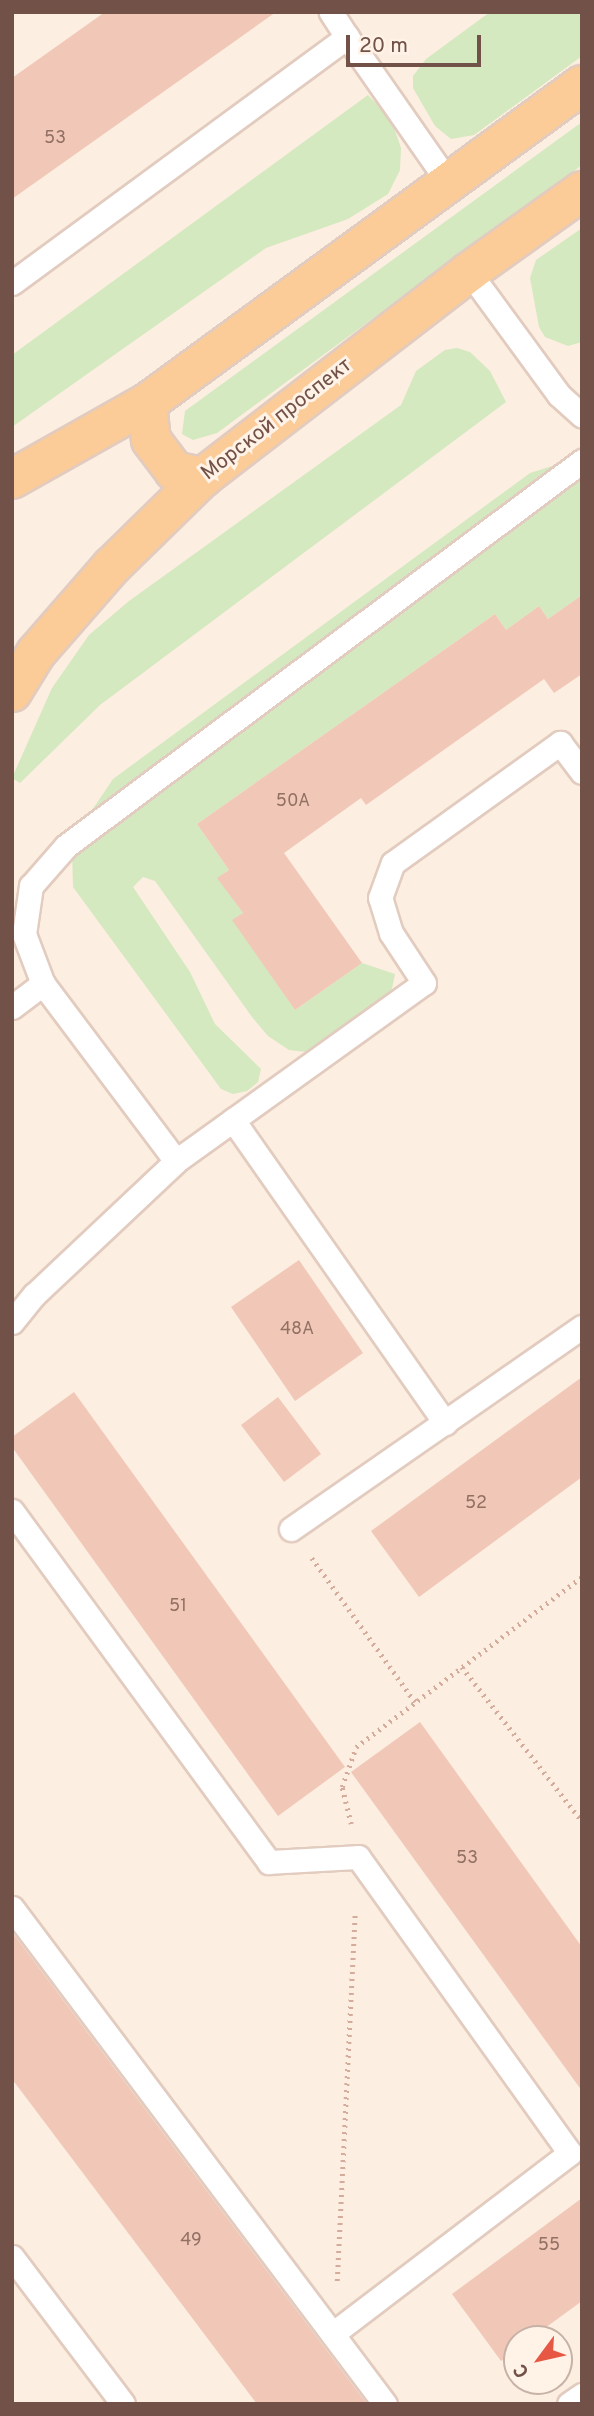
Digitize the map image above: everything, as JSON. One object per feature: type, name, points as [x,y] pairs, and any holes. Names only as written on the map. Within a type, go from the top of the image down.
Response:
[{"type":"main road","points":[[12,479],[147,403],[582,85]]},
{"type":"main road","name":"Морской проспект","points":[[12,692],[36,653],[112,566],[203,477],[469,272],[582,191]]},
{"type":"main road","points":[[147,403],[151,440],[173,471],[203,477]]},
{"type":"lane","points":[[331,12],[448,183]]},
{"type":"lane","points":[[12,284],[347,37]]},
{"type":"lane","points":[[469,272],[559,395],[582,415]]},
{"type":"lane","points":[[176,1161],[43,984],[24,934],[31,886],[66,846],[582,461]]},
{"type":"lane","points":[[12,1322],[34,1295],[176,1161],[424,983],[391,933],[380,898],[393,863],[561,743],[582,772]]},
{"type":"lane","points":[[12,1007],[43,984]]},
{"type":"lane","points":[[233,1120],[445,1423]]},
{"type":"lane","points":[[291,1529],[582,1327]]},
{"type":"lane","points":[[12,1511],[269,1863],[358,1857],[570,2153],[334,2333]]},
{"type":"lane","points":[[12,1908],[385,2404]]},
{"type":"lane","points":[[12,2257],[123,2404]]},
{"type":"lane","points":[[569,2404],[582,2395]]},
{"type":"path","points":[[291,1529],[415,1702]]},
{"type":"path","points":[[462,1667],[582,1821]]},
{"type":"green space","points":[[490,12],[582,12],[582,56],[474,135],[451,139],[435,126],[413,88],[413,76],[426,59]]},
{"type":"green space","points":[[368,95],[391,119],[401,148],[400,170],[388,194],[348,219],[266,248],[12,427],[12,355]]},
{"type":"green space","points":[[582,122],[582,165],[217,433],[193,440],[182,434],[185,411]]},
{"type":"green space","points":[[582,228],[582,342],[568,346],[545,337],[539,327],[530,278],[536,260]]},
{"type":"green space","points":[[457,348],[470,352],[490,371],[506,402],[100,705],[20,783],[12,778],[52,688],[89,635],[129,601],[401,405],[416,371],[445,350]]},
{"type":"green space","points":[[565,462],[582,467],[582,595],[548,619],[539,606],[506,630],[495,614],[197,824],[229,870],[218,878],[243,913],[233,920],[295,1010],[362,963],[395,974],[390,998],[316,1053],[289,1050],[268,1036],[252,1017],[155,881],[143,877],[133,887],[190,972],[215,1024],[261,1069],[258,1082],[247,1091],[233,1094],[221,1089],[73,887],[72,850],[80,828],[113,779],[530,473]]},
{"type":"building","points":[[105,12],[276,12],[12,199],[12,78]]},
{"type":"building","points":[[582,595],[582,674],[554,693],[544,679],[366,805],[361,798],[284,853],[362,963],[295,1010],[232,920],[243,913],[217,878],[229,870],[197,824],[495,614],[506,630],[539,606],[548,619]]},
{"type":"building","points":[[299,1260],[363,1353],[295,1401],[231,1307]]},
{"type":"building","points":[[582,1377],[582,1477],[419,1597],[371,1531]]},
{"type":"building","points":[[74,1392],[345,1767],[278,1816],[12,1447],[12,1437]]},
{"type":"building","points":[[278,1397],[321,1454],[284,1482],[241,1425]]},
{"type":"building","points":[[420,1722],[582,1947],[582,2091],[351,1772]]},
{"type":"building","points":[[12,1932],[367,2404],[257,2404],[12,2079]]},
{"type":"building","points":[[582,2198],[582,2301],[549,2325],[503,2325],[501,2361],[452,2294]]}]
